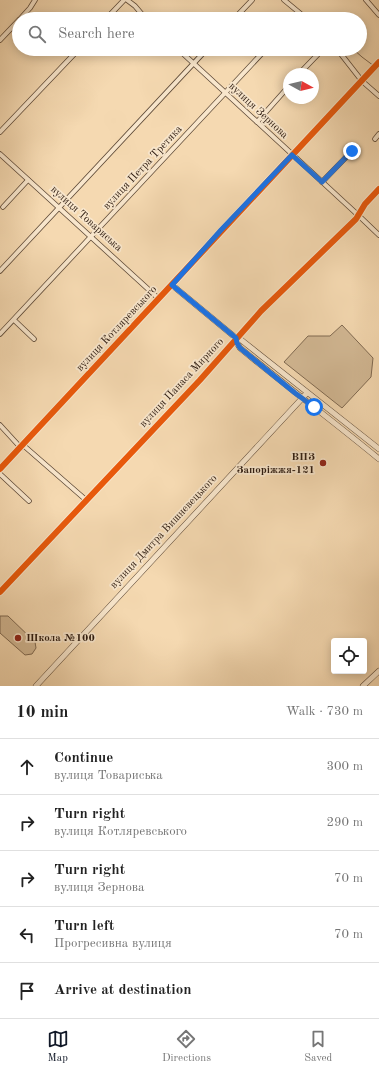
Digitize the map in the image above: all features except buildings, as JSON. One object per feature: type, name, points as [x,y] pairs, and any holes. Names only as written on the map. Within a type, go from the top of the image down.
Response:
[{"type":"street","points":[[26,12],[35,0]]},
{"type":"street","points":[[113,12],[124,0]]},
{"type":"street","points":[[127,0],[140,12]]},
{"type":"street","points":[[241,12],[252,0]]},
{"type":"street","points":[[284,0],[298,12]]},
{"type":"street","points":[[366,0],[379,15]]},
{"type":"street","points":[[0,40],[12,27]]},
{"type":"street","points":[[0,132],[72,56]]},
{"type":"street","name":"вулиця Зернова","points":[[186,56],[379,235]]},
{"type":"street","points":[[0,271],[200,56]]},
{"type":"street","name":"вулиця Петра Третяка","points":[[0,334],[260,56]]},
{"type":"street","points":[[306,68],[317,56]]},
{"type":"street","points":[[342,56],[362,81],[379,96]]},
{"type":"street","name":"вулиця Котляревського","points":[[0,470],[376,65]]},
{"type":"street","points":[[257,122],[283,93]]},
{"type":"street","points":[[375,138],[379,134]]},
{"type":"street","points":[[322,182],[352,151]]},
{"type":"street","name":"вулиця Товариська","points":[[0,154],[159,299]]},
{"type":"street","points":[[3,207],[28,180]]},
{"type":"street","name":"вулиця Панаса Мирного","points":[[0,592],[200,380],[261,311],[352,223],[365,204],[379,189]]},
{"type":"street","points":[[172,285],[236,338],[244,342],[379,449]]},
{"type":"street","points":[[14,320],[34,339]]},
{"type":"street","points":[[236,338],[240,348],[379,459]]},
{"type":"street","name":"вулиця Дмитра Вишневецького","points":[[36,686],[307,393]]},
{"type":"street","points":[[314,407],[314,402],[319,402]]},
{"type":"street","points":[[0,426],[86,500]]},
{"type":"street","points":[[0,474],[29,501]]},
{"type":"street","points":[[363,686],[379,672]]},
{"type":"shaded area","points":[[342,325],[373,358],[371,377],[342,408],[284,362],[308,336],[330,336]]},
{"type":"shaded area","name":"Школа №100","points":[[0,616],[8,616],[35,642],[36,648],[32,654],[25,655],[0,633]]},
{"type":"waterway","points":[[361,56],[374,66]]},
{"type":"cycle path","points":[[0,469],[379,62]]},
{"type":"cycle path","points":[[0,592],[200,380],[261,311],[356,219],[365,204],[379,189]]},
{"type":"place","name":"ВПЗ Запоріжжя-121","points":[[323,463]]},
{"type":"place","name":"Школа №100","points":[[18,638]]},
{"type":"route","points":[[314,407],[302,399],[240,348],[236,338],[172,285],[221,230],[292,155],[322,182],[352,151]]}]
